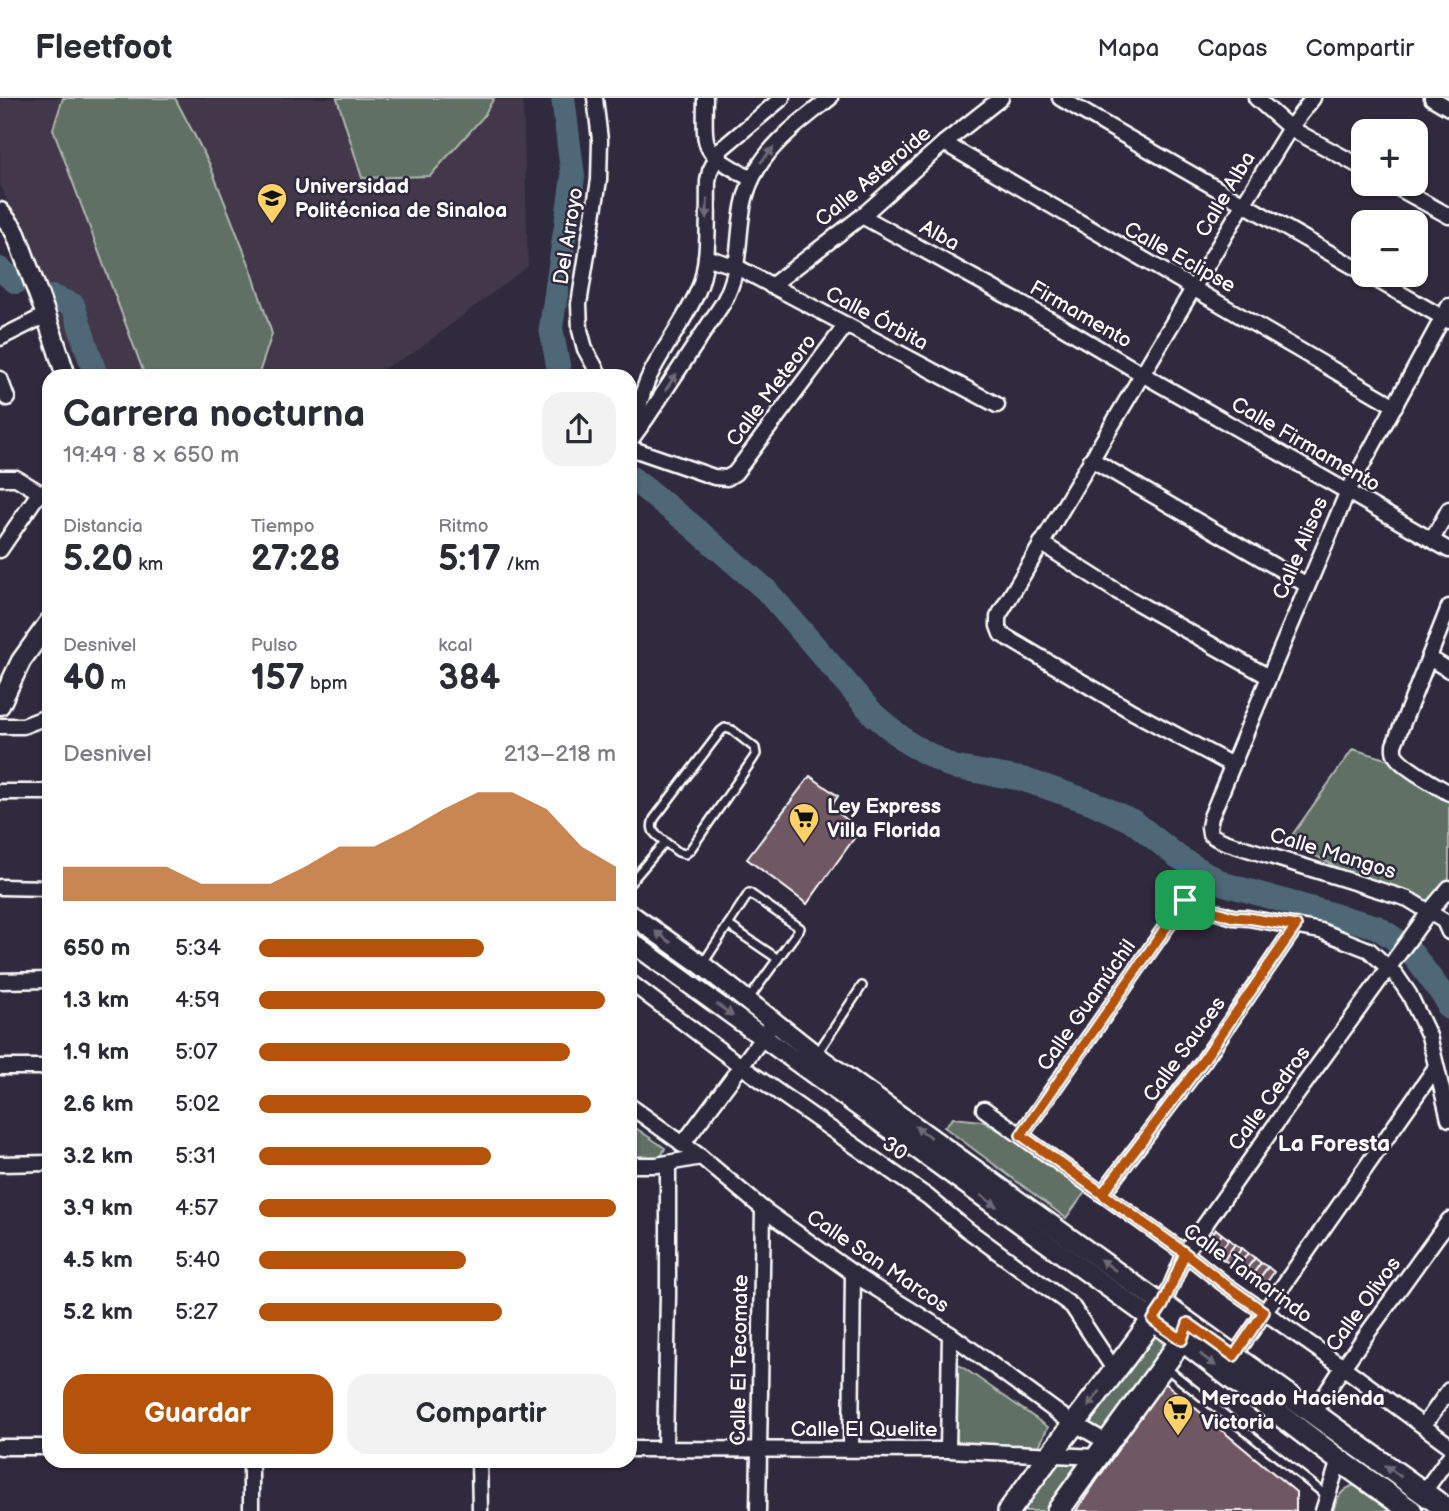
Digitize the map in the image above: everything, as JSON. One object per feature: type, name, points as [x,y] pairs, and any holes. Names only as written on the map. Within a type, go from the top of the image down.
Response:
[{"type":"main road","points":[[1009,1511],[1158,1312],[1185,1331],[1339,1460],[1411,1511]]},
{"type":"main road","points":[[1185,1331],[1234,1356],[1449,1511]]},
{"type":"main road","points":[[1058,1511],[1163,1366],[1185,1331]]},
{"type":"street","name":"Del Arroyo","points":[[595,98],[600,141],[599,180],[579,304],[580,330],[585,349],[596,369]]},
{"type":"street","points":[[705,98],[705,144],[716,158],[751,179]]},
{"type":"street","points":[[638,413],[650,375],[698,292],[703,276],[710,171],[720,150],[782,98]]},
{"type":"street","points":[[638,413],[731,289],[737,267],[742,214],[751,179],[764,156],[830,98]]},
{"type":"street","name":"Calle Asteroide","points":[[771,286],[862,216],[944,142],[1001,98]]},
{"type":"street","points":[[1060,98],[1351,265]]},
{"type":"street","points":[[1256,98],[1290,128],[1351,161]]},
{"type":"street","name":"Calle Alba","points":[[1232,765],[1133,712],[1001,634],[998,617],[1244,203],[1290,128],[1313,98]]},
{"type":"street","points":[[1432,98],[1449,108]]},
{"type":"street","name":"Calle Eclipse","points":[[944,142],[1395,406]]},
{"type":"street","points":[[1413,196],[1449,216]]},
{"type":"street","points":[[0,212],[16,234],[64,369]]},
{"type":"street","name":"Alba","points":[[862,216],[998,291]]},
{"type":"street","points":[[706,257],[737,267]]},
{"type":"street","name":"Calle Órbita","points":[[737,267],[997,405]]},
{"type":"street","points":[[1392,287],[1447,315]]},
{"type":"street","name":"Firmamento","points":[[998,291],[1142,374]]},
{"type":"street","points":[[0,338],[46,315]]},
{"type":"street","name":"Calle Alisos","points":[[1211,817],[1348,492],[1447,315]]},
{"type":"street","name":"Calle Meteoro","points":[[637,445],[714,477],[727,478],[735,473],[846,325]]},
{"type":"street","name":"Calle Firmamento","points":[[1142,374],[1449,550]]},
{"type":"street","points":[[0,379],[7,398]]},
{"type":"street","points":[[1091,459],[1307,584]]},
{"type":"street","points":[[0,478],[16,478],[42,494]]},
{"type":"street","points":[[0,550],[42,498]]},
{"type":"street","points":[[1432,540],[1449,509]]},
{"type":"street","points":[[1041,543],[1118,592],[1269,677]]},
{"type":"street","points":[[1449,607],[1394,745],[1397,758],[1405,765],[1449,793]]},
{"type":"street","points":[[0,705],[21,661],[42,632]]},
{"type":"street","points":[[1429,658],[1449,670]]},
{"type":"street","points":[[0,726],[23,726],[42,719]]},
{"type":"street","points":[[0,792],[42,792]]},
{"type":"street","name":"Calle Mangos","points":[[1211,817],[1210,834],[1216,838],[1408,899],[1426,917],[1444,920],[1449,932]]},
{"type":"street","points":[[0,887],[42,888]]},
{"type":"street","name":"Calle Cedros","points":[[1158,1312],[1185,1253],[1287,1108],[1449,888]]},
{"type":"street","name":"Calle Guamúchil","points":[[1021,1135],[1185,900],[1233,917],[1296,926]]},
{"type":"street","points":[[637,919],[775,1021],[811,1062]]},
{"type":"street","points":[[1296,926],[1352,942],[1393,963],[1429,1036],[1449,1119]]},
{"type":"street","name":"Calle Sauces","points":[[1102,1194],[1204,1059],[1296,926]]},
{"type":"street","points":[[637,946],[763,1038],[811,1062],[1158,1312]]},
{"type":"street","points":[[0,981],[42,980]]},
{"type":"street","name":"30","points":[[637,987],[741,1066],[928,1197],[1072,1306],[1115,1371]]},
{"type":"street","points":[[682,1144],[775,1021]]},
{"type":"street","points":[[0,1067],[42,1067]]},
{"type":"street","points":[[1234,1356],[1436,1067]]},
{"type":"street","name":"Calle Tamarindo","points":[[984,1109],[1449,1445]]},
{"type":"street","name":"Calle San Marcos","points":[[637,1112],[701,1157],[763,1209],[853,1273],[950,1334],[1075,1424],[1103,1450]]},
{"type":"street","points":[[637,1165],[668,1164],[701,1157]]},
{"type":"street","points":[[0,1164],[42,1163]]},
{"type":"street","points":[[664,1448],[668,1164]]},
{"type":"street","name":"Calle El Tecomate","points":[[758,1511],[763,1209]]},
{"type":"street","name":"Calle Olivos","points":[[1313,1413],[1449,1220]]},
{"type":"street","points":[[851,1449],[853,1273]]},
{"type":"street","points":[[948,1450],[950,1334]]},
{"type":"street","points":[[1424,1425],[1449,1390]]},
{"type":"street","points":[[0,1447],[42,1447]]},
{"type":"street","name":"Calle El Quelite","points":[[637,1449],[948,1450],[1049,1456],[1103,1450]]},
{"type":"street","points":[[1423,1493],[1449,1457]]},
{"type":"street","points":[[1323,1511],[1339,1460]]},
{"type":"street","points":[[251,1468],[251,1511]]},
{"type":"street","points":[[479,1468],[480,1511]]},
{"type":"lane","points":[[725,728],[732,730],[755,748],[756,754],[690,850],[685,853],[678,852],[665,842],[653,832],[651,826],[654,819],[721,731],[725,728]]},
{"type":"lane","points":[[637,875],[665,842]]},
{"type":"lane","points":[[702,965],[749,893],[800,928],[748,1001]]},
{"type":"lane","points":[[728,925],[778,959]]},
{"type":"lane","points":[[811,1062],[862,986]]},
{"type":"lane","points":[[1163,1366],[1327,1496]]},
{"type":"shaded area","name":"Universidad Politécnica de Sinaloa","points":[[0,98],[523,98],[528,266],[415,352],[382,369],[81,369],[0,184]]},
{"type":"green space","points":[[63,98],[175,98],[209,163],[251,269],[272,334],[260,369],[142,369],[53,129]]},
{"type":"green space","points":[[337,98],[494,98],[483,117],[430,176],[362,178]]},
{"type":"green space","points":[[1353,749],[1405,765],[1449,793],[1449,888],[1426,910],[1377,889],[1288,841]]},
{"type":"green space","points":[[953,1118],[982,1121],[1013,1138],[1086,1191],[1066,1218],[944,1127]]},
{"type":"green space","points":[[637,1129],[665,1148],[660,1160],[637,1160]]},
{"type":"green space","points":[[1153,1334],[1167,1347],[1104,1431],[1084,1422]]},
{"type":"green space","points":[[958,1364],[1048,1427],[1039,1446],[956,1443]]},
{"type":"green space","points":[[1054,1464],[1082,1464],[1046,1511],[1019,1511]]},
{"type":"green space","points":[[1355,1485],[1390,1511],[1333,1511],[1340,1495]]},
{"type":"building","name":"Ley Express Villa Florida","points":[[810,776],[838,796],[831,807],[860,830],[807,904],[747,859]]},
{"type":"building","points":[[1216,1229],[1222,1234],[1211,1250],[1204,1245]]},
{"type":"building","points":[[1222,1234],[1229,1239],[1217,1255],[1211,1250]]},
{"type":"building","points":[[1229,1239],[1235,1244],[1224,1260],[1217,1255]]},
{"type":"building","points":[[1235,1244],[1242,1248],[1230,1264],[1224,1260]]},
{"type":"building","points":[[1242,1248],[1248,1253],[1237,1269],[1230,1264]]},
{"type":"building","points":[[1248,1253],[1255,1258],[1243,1274],[1237,1269]]},
{"type":"building","points":[[1255,1258],[1261,1263],[1250,1278],[1243,1274]]},
{"type":"building","points":[[1261,1263],[1268,1267],[1256,1283],[1250,1278]]},
{"type":"building","points":[[1268,1267],[1274,1272],[1263,1288],[1256,1283]]},
{"type":"building","name":"Mercado Hacienda Victoria","points":[[1164,1382],[1296,1492],[1296,1511],[1076,1511]]},
{"type":"waterway","points":[[559,369],[551,328],[573,177],[563,98]]},
{"type":"waterway","points":[[0,269],[16,282]]},
{"type":"waterway","points":[[52,297],[73,305],[94,369]]},
{"type":"waterway","points":[[637,482],[766,590],[874,715],[908,743],[952,767],[1022,779],[1091,802],[1134,822],[1178,857],[1224,884],[1377,927],[1408,948],[1446,999],[1449,1008]]},
{"type":"place","name":"Universidad Politécnica de Sinaloa","points":[[272,225]]},
{"type":"place","name":"Ley Express Villa Florida","points":[[804,845]]},
{"type":"place","name":"Mercado Hacienda Victoria","points":[[1178,1437]]},
{"type":"district","name":"La Foresta","points":[[1334,1143]]},
{"type":"route","points":[[1185,900],[1021,1135],[1102,1194],[1185,1253],[1163,1305],[1153,1320],[1182,1340],[1188,1323],[1234,1356],[1264,1312],[1185,1253],[1102,1194],[1204,1059],[1296,926],[1233,917],[1185,900]]}]
